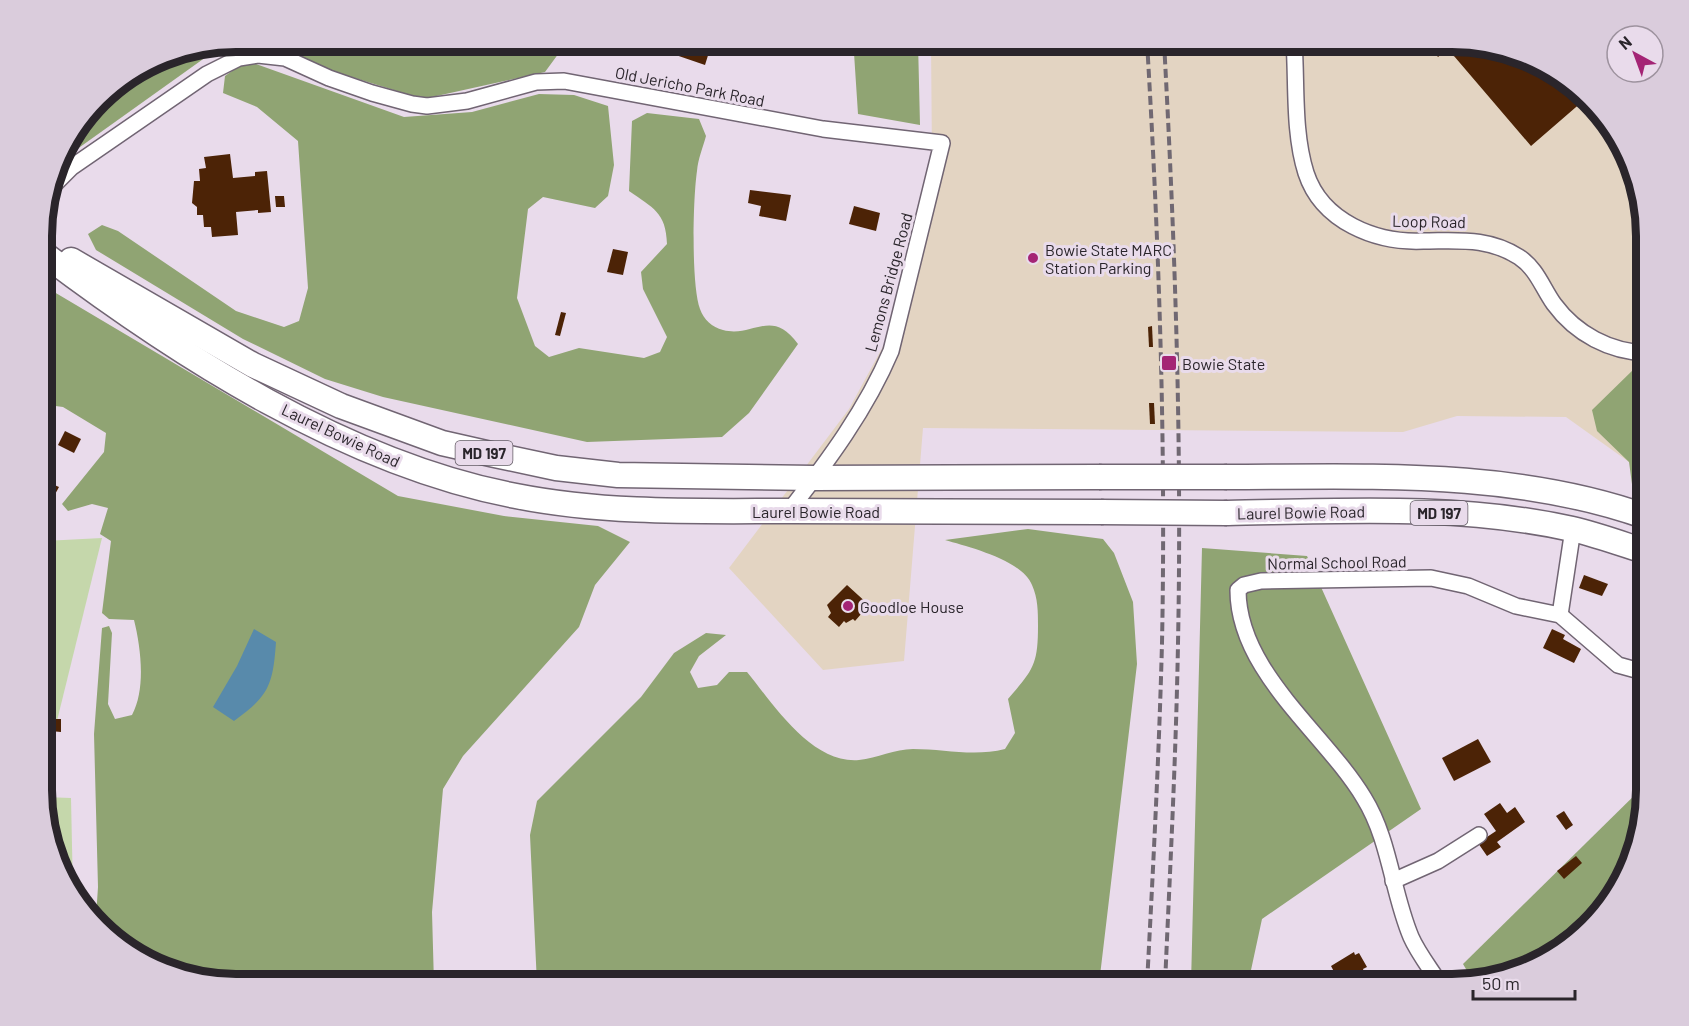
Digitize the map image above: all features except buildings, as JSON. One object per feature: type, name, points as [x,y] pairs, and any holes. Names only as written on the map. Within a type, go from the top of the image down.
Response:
[{"type":"main road","name":"Laurel Bowie Road","points":[[52,250],[89,269],[253,365],[341,406],[442,443],[556,468],[618,475],[814,478],[1382,477],[1463,481],[1559,494],[1602,502],[1636,513]]},
{"type":"main road","name":"Laurel Bowie Road","points":[[52,260],[91,290],[216,370],[319,428],[394,461],[515,496],[577,506],[708,512],[1410,511],[1477,516],[1573,530],[1636,549]]},
{"type":"street","name":"Loop Road","points":[[1295,52],[1299,134],[1306,174],[1313,188],[1337,216],[1361,231],[1396,241],[1472,240],[1501,247],[1535,272],[1554,304],[1577,328],[1608,346],[1636,353]]},
{"type":"street","name":"Old Jericho Park Road","points":[[62,177],[72,167],[207,74],[239,58],[258,55],[285,58],[329,78],[412,104],[445,105],[519,85],[548,80],[564,81],[813,127],[942,143]]},
{"type":"street","name":"Lemons Bridge Road","points":[[789,511],[873,392],[891,351],[942,143]]},
{"type":"street","points":[[1560,615],[1573,530]]},
{"type":"street","name":"Normal School Road","points":[[1433,973],[1411,937],[1385,850],[1365,798],[1269,676],[1241,619],[1238,590],[1244,585],[1262,580],[1431,578],[1468,586],[1516,606],[1560,615],[1618,665],[1636,670]]},
{"type":"street","points":[[1394,881],[1438,861],[1479,834]]},
{"type":"shaded area","points":[[931,52],[1452,52],[1500,59],[1523,67],[1544,77],[1583,106],[1612,145],[1627,177],[1636,225],[1636,471],[1629,462],[1566,417],[1457,416],[1403,432],[923,428],[904,661],[823,670],[729,568],[849,409],[887,339],[932,158]]},
{"type":"green space","points":[[918,52],[920,125],[858,114],[854,53]]},
{"type":"green space","points":[[274,53],[559,53],[545,72],[423,99]]},
{"type":"green space","points":[[209,55],[74,151],[98,115],[134,84],[166,67]]},
{"type":"green space","points":[[256,64],[404,117],[472,112],[539,94],[574,95],[608,106],[614,165],[608,196],[595,208],[543,197],[528,209],[517,298],[535,346],[549,357],[579,348],[644,358],[660,352],[667,337],[643,289],[641,272],[667,244],[666,233],[657,212],[629,191],[632,121],[647,113],[699,119],[706,136],[699,158],[695,201],[695,281],[700,309],[709,322],[723,330],[744,330],[771,325],[788,333],[798,344],[749,413],[722,437],[587,442],[383,397],[325,379],[243,339],[96,250],[88,234],[102,225],[118,231],[236,311],[284,327],[299,321],[308,288],[298,141],[257,107],[223,93],[225,76],[239,66]]},
{"type":"green space","points":[[52,291],[398,496],[504,516],[598,526],[630,542],[595,585],[579,627],[463,756],[443,789],[432,912],[434,974],[213,972],[189,967],[145,949],[106,920],[97,908],[94,734],[102,628],[109,626],[112,633],[108,704],[115,719],[132,715],[139,693],[141,668],[134,620],[109,619],[102,613],[111,541],[100,534],[108,508],[92,504],[68,511],[62,504],[104,452],[106,433],[63,407],[52,406]]},
{"type":"green space","points":[[1636,368],[1636,500],[1634,499],[1629,462],[1597,431],[1592,410]]},
{"type":"green space","points":[[1028,529],[1103,539],[1114,553],[1133,602],[1137,664],[1100,973],[537,974],[530,835],[537,801],[641,697],[674,653],[706,633],[726,635],[699,656],[690,672],[698,688],[717,685],[729,672],[747,672],[795,730],[825,753],[842,759],[859,760],[906,749],[970,753],[1005,749],[1015,733],[1008,699],[1028,673],[1037,650],[1038,610],[1035,595],[1032,585],[1018,568],[994,556],[945,540]]},
{"type":"green space","points":[[102,538],[52,738],[52,541]]},
{"type":"green space","points":[[1202,548],[1307,556],[1421,809],[1262,919],[1250,973],[1191,973]]},
{"type":"green space","points":[[1636,794],[1633,825],[1627,849],[1612,881],[1583,920],[1544,949],[1523,959],[1476,972],[1468,973],[1463,964]]},
{"type":"green space","points":[[53,797],[71,798],[73,874],[62,849]]},
{"type":"water","points":[[254,629],[276,642],[271,679],[255,704],[234,721],[213,707],[237,666]]},
{"type":"railway","points":[[1148,52],[1158,267],[1163,493],[1161,686],[1148,973]]},
{"type":"railway","points":[[1164,52],[1174,267],[1179,493],[1177,686],[1166,973]]},
{"type":"place","name":"Bowie State MARC Station Parking","points":[[1033,258]]},
{"type":"place","name":"Bowie State","points":[[1169,363]]},
{"type":"place","name":"Goodloe House","points":[[848,606]]}]
